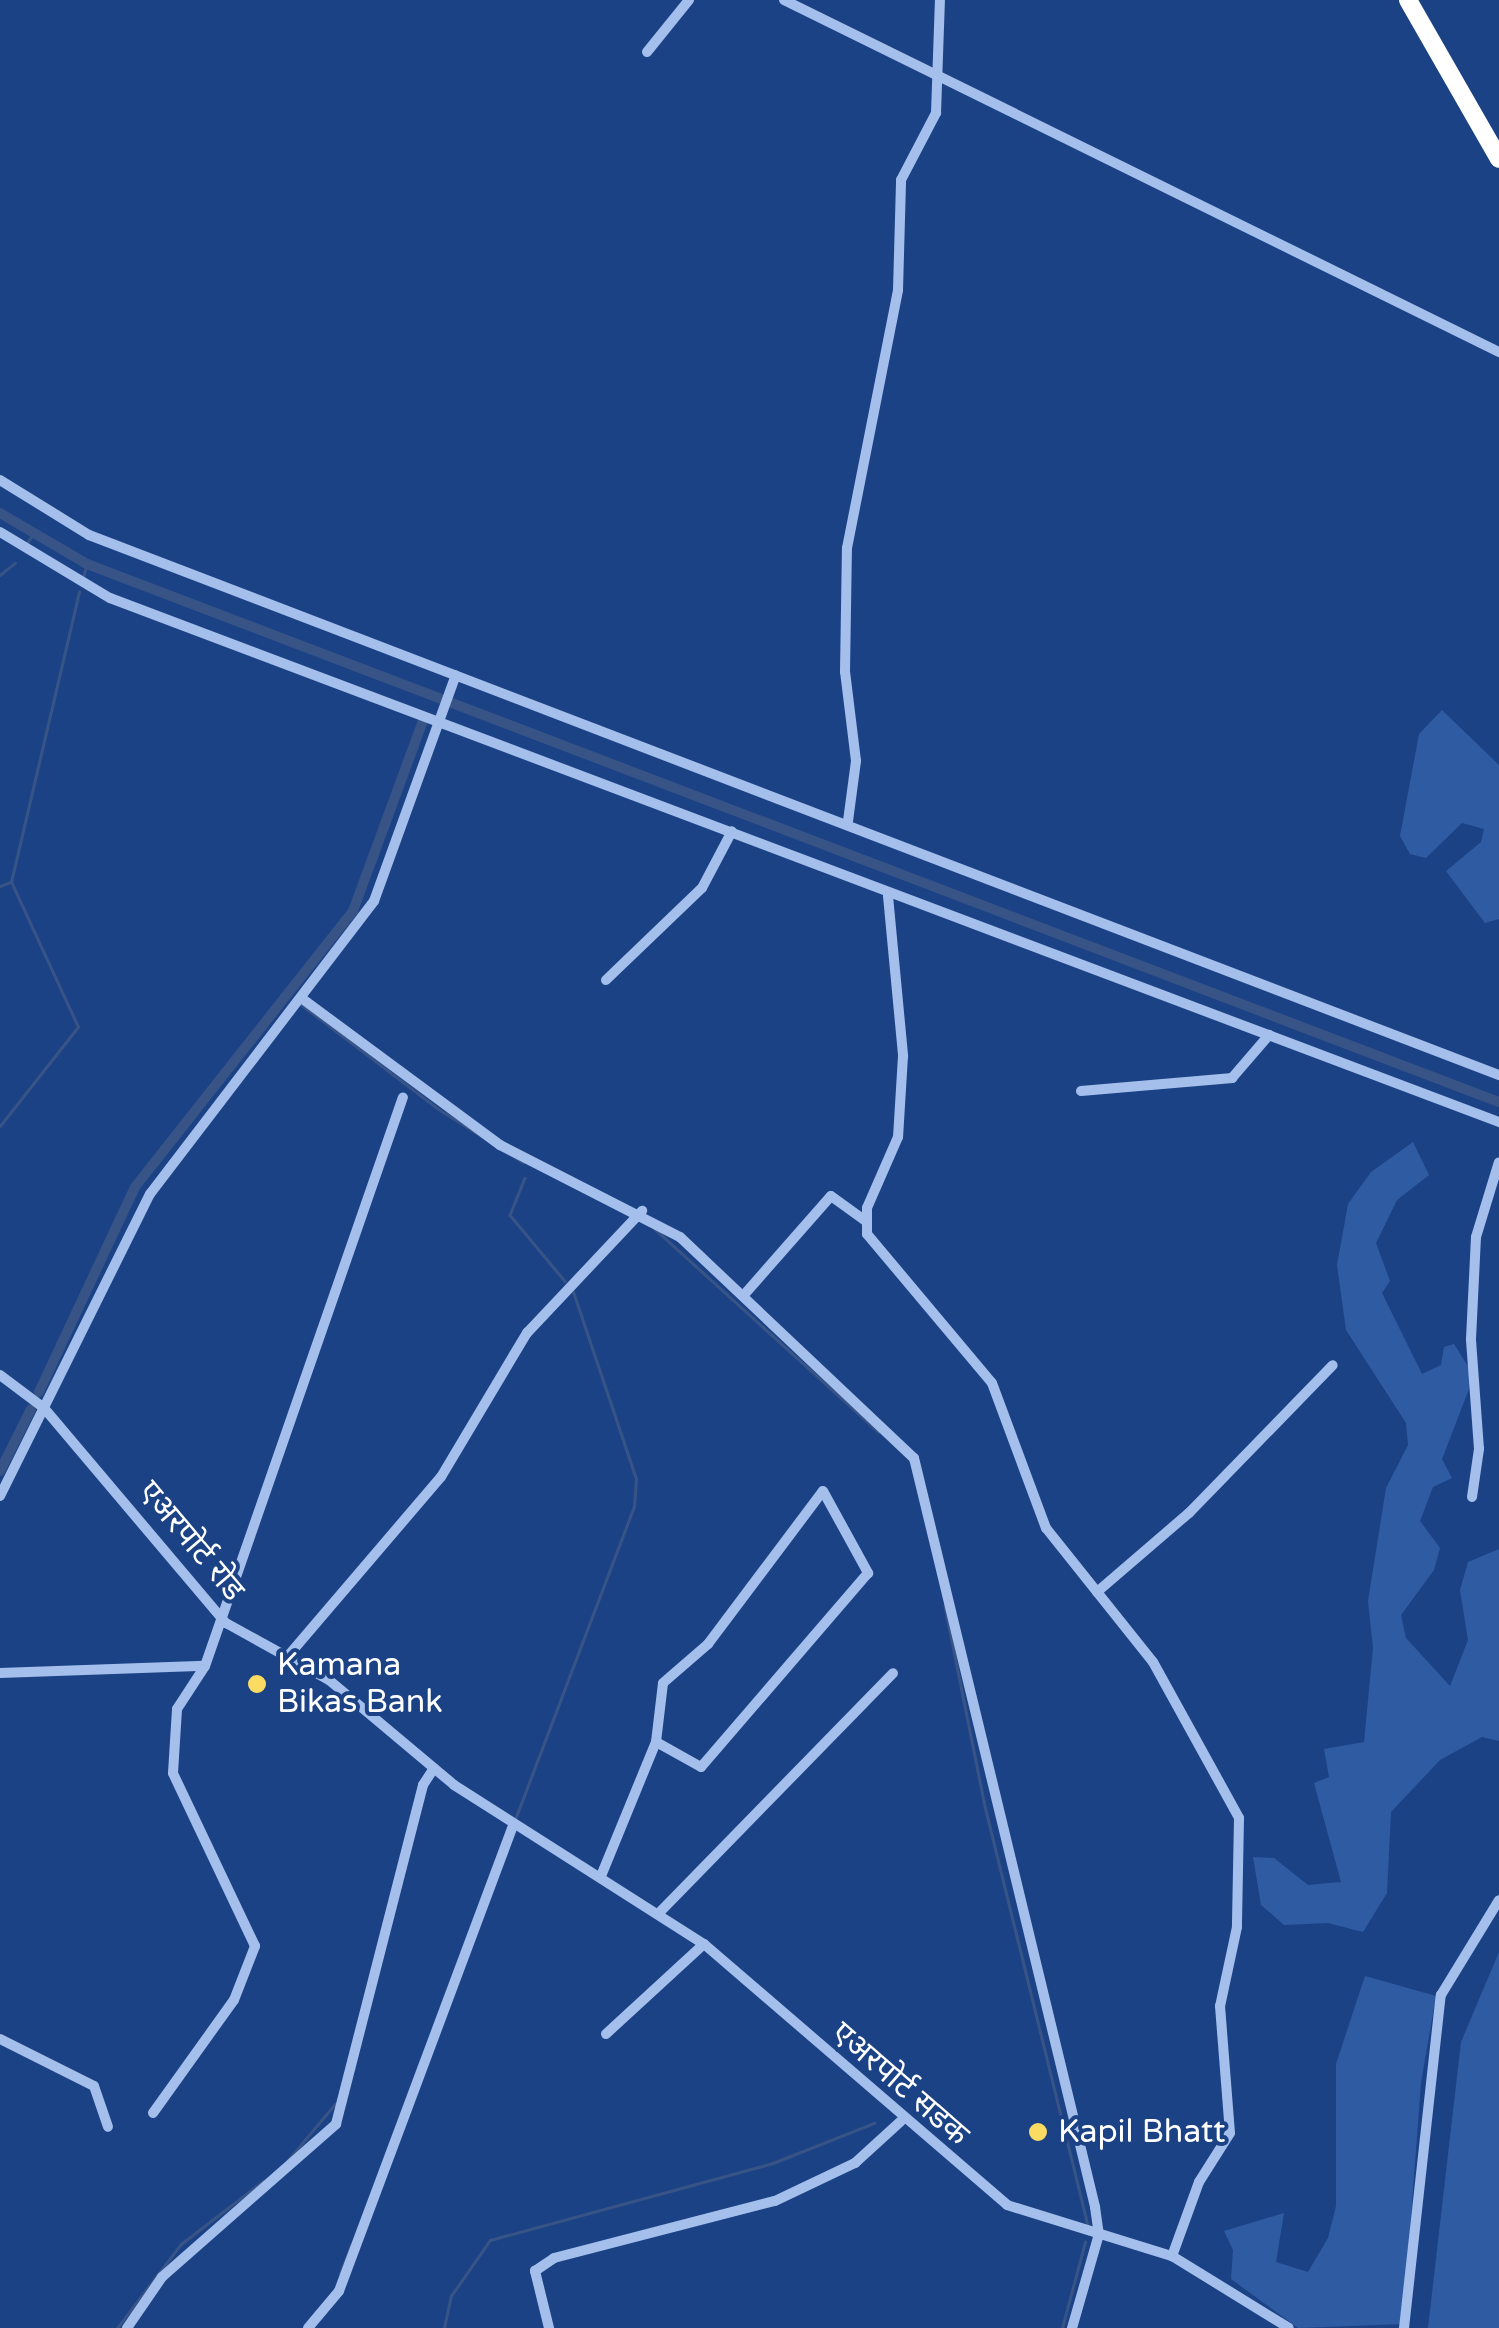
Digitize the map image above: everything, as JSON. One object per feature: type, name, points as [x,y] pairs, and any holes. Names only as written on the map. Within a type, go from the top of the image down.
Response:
[{"type":"highway","points":[[1408,0],[1499,158]]},
{"type":"street","points":[[647,52],[689,0]]},
{"type":"street","points":[[784,0],[1499,352]]},
{"type":"street","points":[[848,821],[856,761],[845,672],[847,548],[898,290],[901,180],[936,113],[940,0]]},
{"type":"street","points":[[0,480],[89,535],[454,679],[848,821],[1499,1075]]},
{"type":"street","points":[[0,532],[110,598],[439,718],[888,896],[1499,1122]]},
{"type":"street","points":[[0,1496],[150,1194],[295,1014],[374,900],[454,679]]},
{"type":"street","points":[[606,980],[702,888],[732,831]]},
{"type":"street","points":[[888,896],[903,1056],[898,1137],[867,1222],[867,1234],[916,1299],[992,1383],[1046,1528],[1154,1662],[1239,1818],[1237,1927],[1220,2006],[1230,2133],[1199,2182],[1172,2256]]},
{"type":"street","points":[[304,1002],[500,1144],[642,1211],[743,1296],[903,1444],[924,1479],[988,1788],[1098,2234],[1072,2328]]},
{"type":"street","points":[[1081,1091],[1232,1078],[1269,1035]]},
{"type":"street","points":[[153,2113],[234,2000],[255,1946],[173,1774],[177,1709],[205,1666],[226,1623],[403,1098]]},
{"type":"street","points":[[1472,1497],[1479,1449],[1470,1339],[1476,1237],[1499,1162]]},
{"type":"street","points":[[743,1296],[831,1196],[867,1222]]},
{"type":"street","points":[[288,1656],[441,1477],[528,1333],[642,1211]]},
{"type":"street","points":[[1097,1592],[1189,1513],[1333,1365]]},
{"type":"street","name":"एअरपोर्ट रोड","points":[[0,1375],[44,1408],[226,1623],[288,1656],[511,1823]]},
{"type":"street","points":[[601,1876],[656,1742],[663,1683],[708,1644],[823,1491],[868,1572],[701,1766],[656,1742]]},
{"type":"street","points":[[0,1673],[205,1666]]},
{"type":"street","points":[[659,1913],[893,1672]]},
{"type":"street","points":[[127,2328],[162,2277],[336,2124],[422,1784],[434,1768]]},
{"type":"street","points":[[308,2328],[339,2291],[511,1823]]},
{"type":"street","name":"एअरपोर्ट सडक","points":[[511,1823],[704,1944],[901,2122],[1006,2205],[1172,2256],[1289,2328]]},
{"type":"street","points":[[1404,2328],[1441,1994],[1499,1900]]},
{"type":"street","points":[[606,2034],[704,1944]]},
{"type":"street","points":[[0,2039],[94,2086],[108,2127]]},
{"type":"street","points":[[549,2328],[535,2270],[554,2258],[776,2201],[855,2163],[901,2122]]},
{"type":"shaded area","points":[[1442,710],[1499,765],[1499,919],[1485,923],[1446,871],[1481,842],[1484,829],[1462,823],[1426,858],[1410,854],[1400,836],[1419,734]]},
{"type":"shaded area","points":[[1413,1142],[1429,1175],[1397,1200],[1376,1243],[1390,1281],[1382,1293],[1422,1374],[1441,1365],[1444,1347],[1454,1344],[1474,1376],[1442,1459],[1452,1478],[1433,1487],[1420,1521],[1440,1548],[1434,1570],[1401,1615],[1406,1638],[1450,1686],[1468,1640],[1460,1590],[1468,1562],[1499,1549],[1499,1741],[1482,1737],[1440,1760],[1391,1812],[1387,1893],[1363,1932],[1328,1923],[1284,1925],[1261,1905],[1253,1857],[1274,1858],[1308,1885],[1341,1882],[1314,1783],[1329,1777],[1324,1749],[1364,1742],[1373,1648],[1368,1601],[1386,1488],[1408,1445],[1406,1423],[1346,1330],[1337,1265],[1348,1204],[1371,1172]]},
{"type":"shaded area","points":[[1499,1952],[1499,2328],[1428,2328],[1461,2042]]},
{"type":"shaded area","points":[[1365,1976],[1436,1996],[1421,2083],[1403,2324],[1298,2328],[1231,2279],[1233,2250],[1224,2231],[1284,2213],[1276,2262],[1308,2272],[1328,2238],[1336,2206],[1336,2064]]},
{"type":"waterway","points":[[0,513],[87,564],[1499,1102]]},
{"type":"waterway","points":[[27,543],[34,533]]},
{"type":"waterway","points":[[0,575],[15,563]]},
{"type":"waterway","points":[[83,577],[87,564]]},
{"type":"waterway","points":[[0,886],[11,882],[79,592]]},
{"type":"waterway","points":[[39,1392],[135,1187],[353,911],[424,718]]},
{"type":"waterway","points":[[0,1126],[78,1027],[11,882]]},
{"type":"waterway","points":[[302,1005],[437,1108],[523,1162]]},
{"type":"waterway","points":[[525,1178],[510,1215],[565,1281]]},
{"type":"waterway","points":[[655,1229],[879,1432]]},
{"type":"waterway","points":[[516,1817],[634,1507],[636,1479],[573,1292]]},
{"type":"waterway","points":[[0,1471],[31,1409]]},
{"type":"waterway","points":[[945,1606],[984,1802],[1088,2224]]},
{"type":"waterway","points":[[288,2160],[335,2104]]},
{"type":"waterway","points":[[444,2328],[451,2296],[490,2240],[773,2163],[874,2123]]},
{"type":"waterway","points":[[117,2328],[181,2244],[263,2181]]},
{"type":"waterway","points":[[1062,2328],[1085,2242]]},
{"type":"waterway","points":[[340,2274],[351,2246]]},
{"type":"place","name":"Kamana Bikas Bank","points":[[257,1684]]},
{"type":"place","name":"Kapil Bhatt","points":[[1038,2132]]}]
